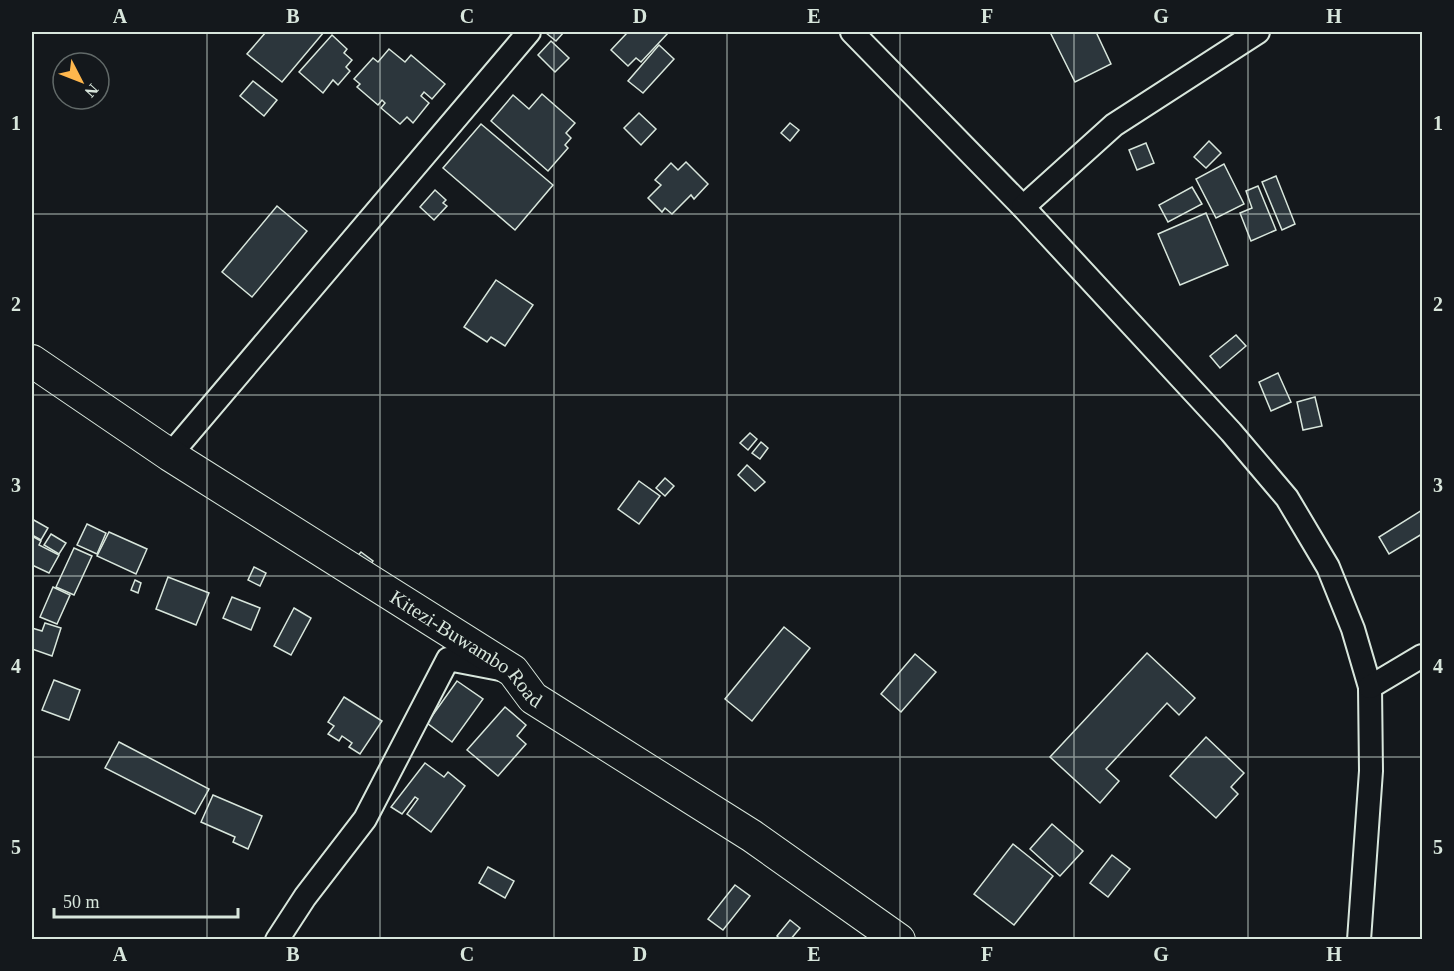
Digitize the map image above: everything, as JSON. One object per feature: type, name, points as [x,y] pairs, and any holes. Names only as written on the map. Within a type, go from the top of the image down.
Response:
[{"type":"street","points":[[170,455],[529,32]]},
{"type":"street","points":[[852,32],[874,40],[1023,207],[1231,432],[1287,498],[1328,567],[1353,629],[1370,687],[1371,771],[1359,939]]},
{"type":"street","points":[[1023,207],[1114,125],[1258,32]]},
{"type":"street","name":"Kitezi-Buwambo Road","points":[[32,361],[170,455],[513,671],[534,698],[752,836],[899,939]]},
{"type":"street","points":[[1370,687],[1422,656]]},
{"type":"street","points":[[277,939],[305,897],[365,819],[448,659],[513,671]]},
{"type":"building","points":[[266,32],[324,32],[282,82],[247,54]]},
{"type":"building","points":[[547,32],[564,32],[556,41]]},
{"type":"building","points":[[625,32],[669,32],[641,62],[636,58],[628,66],[611,50],[627,33]]},
{"type":"building","points":[[1050,32],[1096,32],[1111,64],[1075,82]]},
{"type":"building","points":[[332,35],[347,49],[344,53],[352,60],[346,67],[350,71],[338,85],[333,80],[323,93],[299,72]]},
{"type":"building","points":[[551,41],[569,58],[555,72],[538,55]]},
{"type":"building","points":[[659,45],[674,59],[643,93],[628,81]]},
{"type":"building","points":[[389,49],[405,62],[411,55],[445,84],[432,99],[424,92],[421,96],[429,103],[413,123],[407,117],[400,124],[381,108],[385,103],[382,100],[378,105],[357,87],[360,84],[354,79],[373,58],[378,62]]},
{"type":"building","points":[[253,81],[277,100],[264,116],[240,96]]},
{"type":"building","points":[[542,94],[575,123],[566,133],[571,138],[565,145],[568,148],[548,171],[491,121],[513,95],[529,109]]},
{"type":"building","points":[[639,113],[656,129],[641,145],[624,128]]},
{"type":"building","points":[[790,123],[799,130],[790,141],[781,133]]},
{"type":"building","points":[[481,124],[553,185],[515,230],[443,168]]},
{"type":"building","points":[[1209,141],[1221,153],[1206,168],[1194,157]]},
{"type":"building","points":[[1146,143],[1154,163],[1137,170],[1129,150]]},
{"type":"building","points":[[686,162],[708,184],[694,199],[691,195],[672,214],[665,208],[662,212],[648,198],[661,185],[655,180],[671,163],[678,170]]},
{"type":"building","points":[[1224,164],[1244,204],[1216,218],[1196,179]]},
{"type":"building","points":[[1276,176],[1295,224],[1282,230],[1262,182]]},
{"type":"building","points":[[1258,186],[1276,230],[1251,241],[1240,213],[1252,208],[1246,191]]},
{"type":"building","points":[[1192,187],[1202,204],[1168,222],[1159,205]]},
{"type":"building","points":[[435,190],[446,200],[443,203],[447,206],[434,220],[420,207]]},
{"type":"building","points":[[277,206],[307,231],[252,297],[222,272]]},
{"type":"building","points":[[1206,213],[1228,265],[1180,285],[1158,234]]},
{"type":"building","points":[[496,280],[533,305],[505,346],[491,337],[487,342],[464,327]]},
{"type":"building","points":[[1236,335],[1246,346],[1220,368],[1210,356]]},
{"type":"building","points":[[1278,373],[1291,402],[1271,411],[1259,382]]},
{"type":"building","points":[[1315,397],[1322,426],[1303,430],[1297,402]]},
{"type":"building","points":[[750,433],[757,439],[748,450],[740,443]]},
{"type":"building","points":[[761,442],[768,448],[760,459],[752,453]]},
{"type":"building","points":[[747,465],[765,482],[755,491],[738,475]]},
{"type":"building","points":[[665,478],[674,486],[665,496],[656,488]]},
{"type":"building","points":[[639,481],[660,496],[639,524],[618,509]]},
{"type":"building","points":[[1422,510],[1422,534],[1389,554],[1379,537]]},
{"type":"building","points":[[32,519],[48,528],[41,540],[32,535]]},
{"type":"building","points":[[87,524],[106,533],[97,554],[77,545]]},
{"type":"building","points":[[109,532],[147,549],[136,574],[97,556]]},
{"type":"building","points":[[51,534],[66,543],[59,554],[44,545]]},
{"type":"building","points":[[32,536],[41,541],[39,545],[59,555],[49,573],[32,565]]},
{"type":"building","points":[[74,548],[92,556],[74,595],[56,587]]},
{"type":"building","points":[[361,552],[373,561],[367,570],[354,560]]},
{"type":"building","points":[[254,567],[266,573],[260,586],[248,580]]},
{"type":"building","points":[[168,577],[209,593],[196,625],[156,609]]},
{"type":"building","points":[[135,580],[141,583],[138,593],[131,590]]},
{"type":"building","points":[[53,587],[70,595],[57,624],[40,617]]},
{"type":"building","points":[[232,597],[260,608],[251,630],[223,618]]},
{"type":"building","points":[[294,608],[311,618],[291,655],[274,646]]},
{"type":"building","points":[[45,623],[61,628],[52,656],[32,649],[32,628],[42,631]]},
{"type":"building","points":[[784,627],[810,648],[752,721],[725,699]]},
{"type":"building","points":[[1147,653],[1195,698],[1179,715],[1167,703],[1106,769],[1119,781],[1100,803],[1050,757]]},
{"type":"building","points":[[915,654],[936,672],[901,712],[881,694]]},
{"type":"building","points":[[54,680],[80,690],[69,720],[42,710]]},
{"type":"building","points":[[457,681],[483,699],[452,742],[427,723]]},
{"type":"building","points":[[344,697],[382,721],[360,754],[349,747],[352,743],[342,736],[339,741],[328,734],[334,726],[328,722]]},
{"type":"building","points":[[505,707],[526,725],[517,736],[526,744],[498,776],[467,750]]},
{"type":"building","points":[[1206,737],[1244,773],[1231,787],[1238,794],[1216,818],[1170,776]]},
{"type":"building","points":[[119,742],[209,789],[195,814],[105,768]]},
{"type":"building","points":[[425,763],[444,777],[448,772],[465,786],[431,832],[407,814],[418,799],[415,797],[402,814],[391,807]]},
{"type":"building","points":[[213,795],[262,816],[248,849],[233,842],[235,837],[201,822]]},
{"type":"building","points":[[1052,824],[1083,851],[1060,876],[1030,849]]},
{"type":"building","points":[[1013,844],[1053,876],[1014,925],[974,894]]},
{"type":"building","points":[[1112,855],[1130,869],[1108,897],[1090,883]]},
{"type":"building","points":[[488,867],[514,881],[505,898],[479,883]]},
{"type":"building","points":[[735,885],[750,896],[723,930],[708,919]]},
{"type":"building","points":[[790,920],[800,928],[790,940],[781,940],[777,936]]}]
